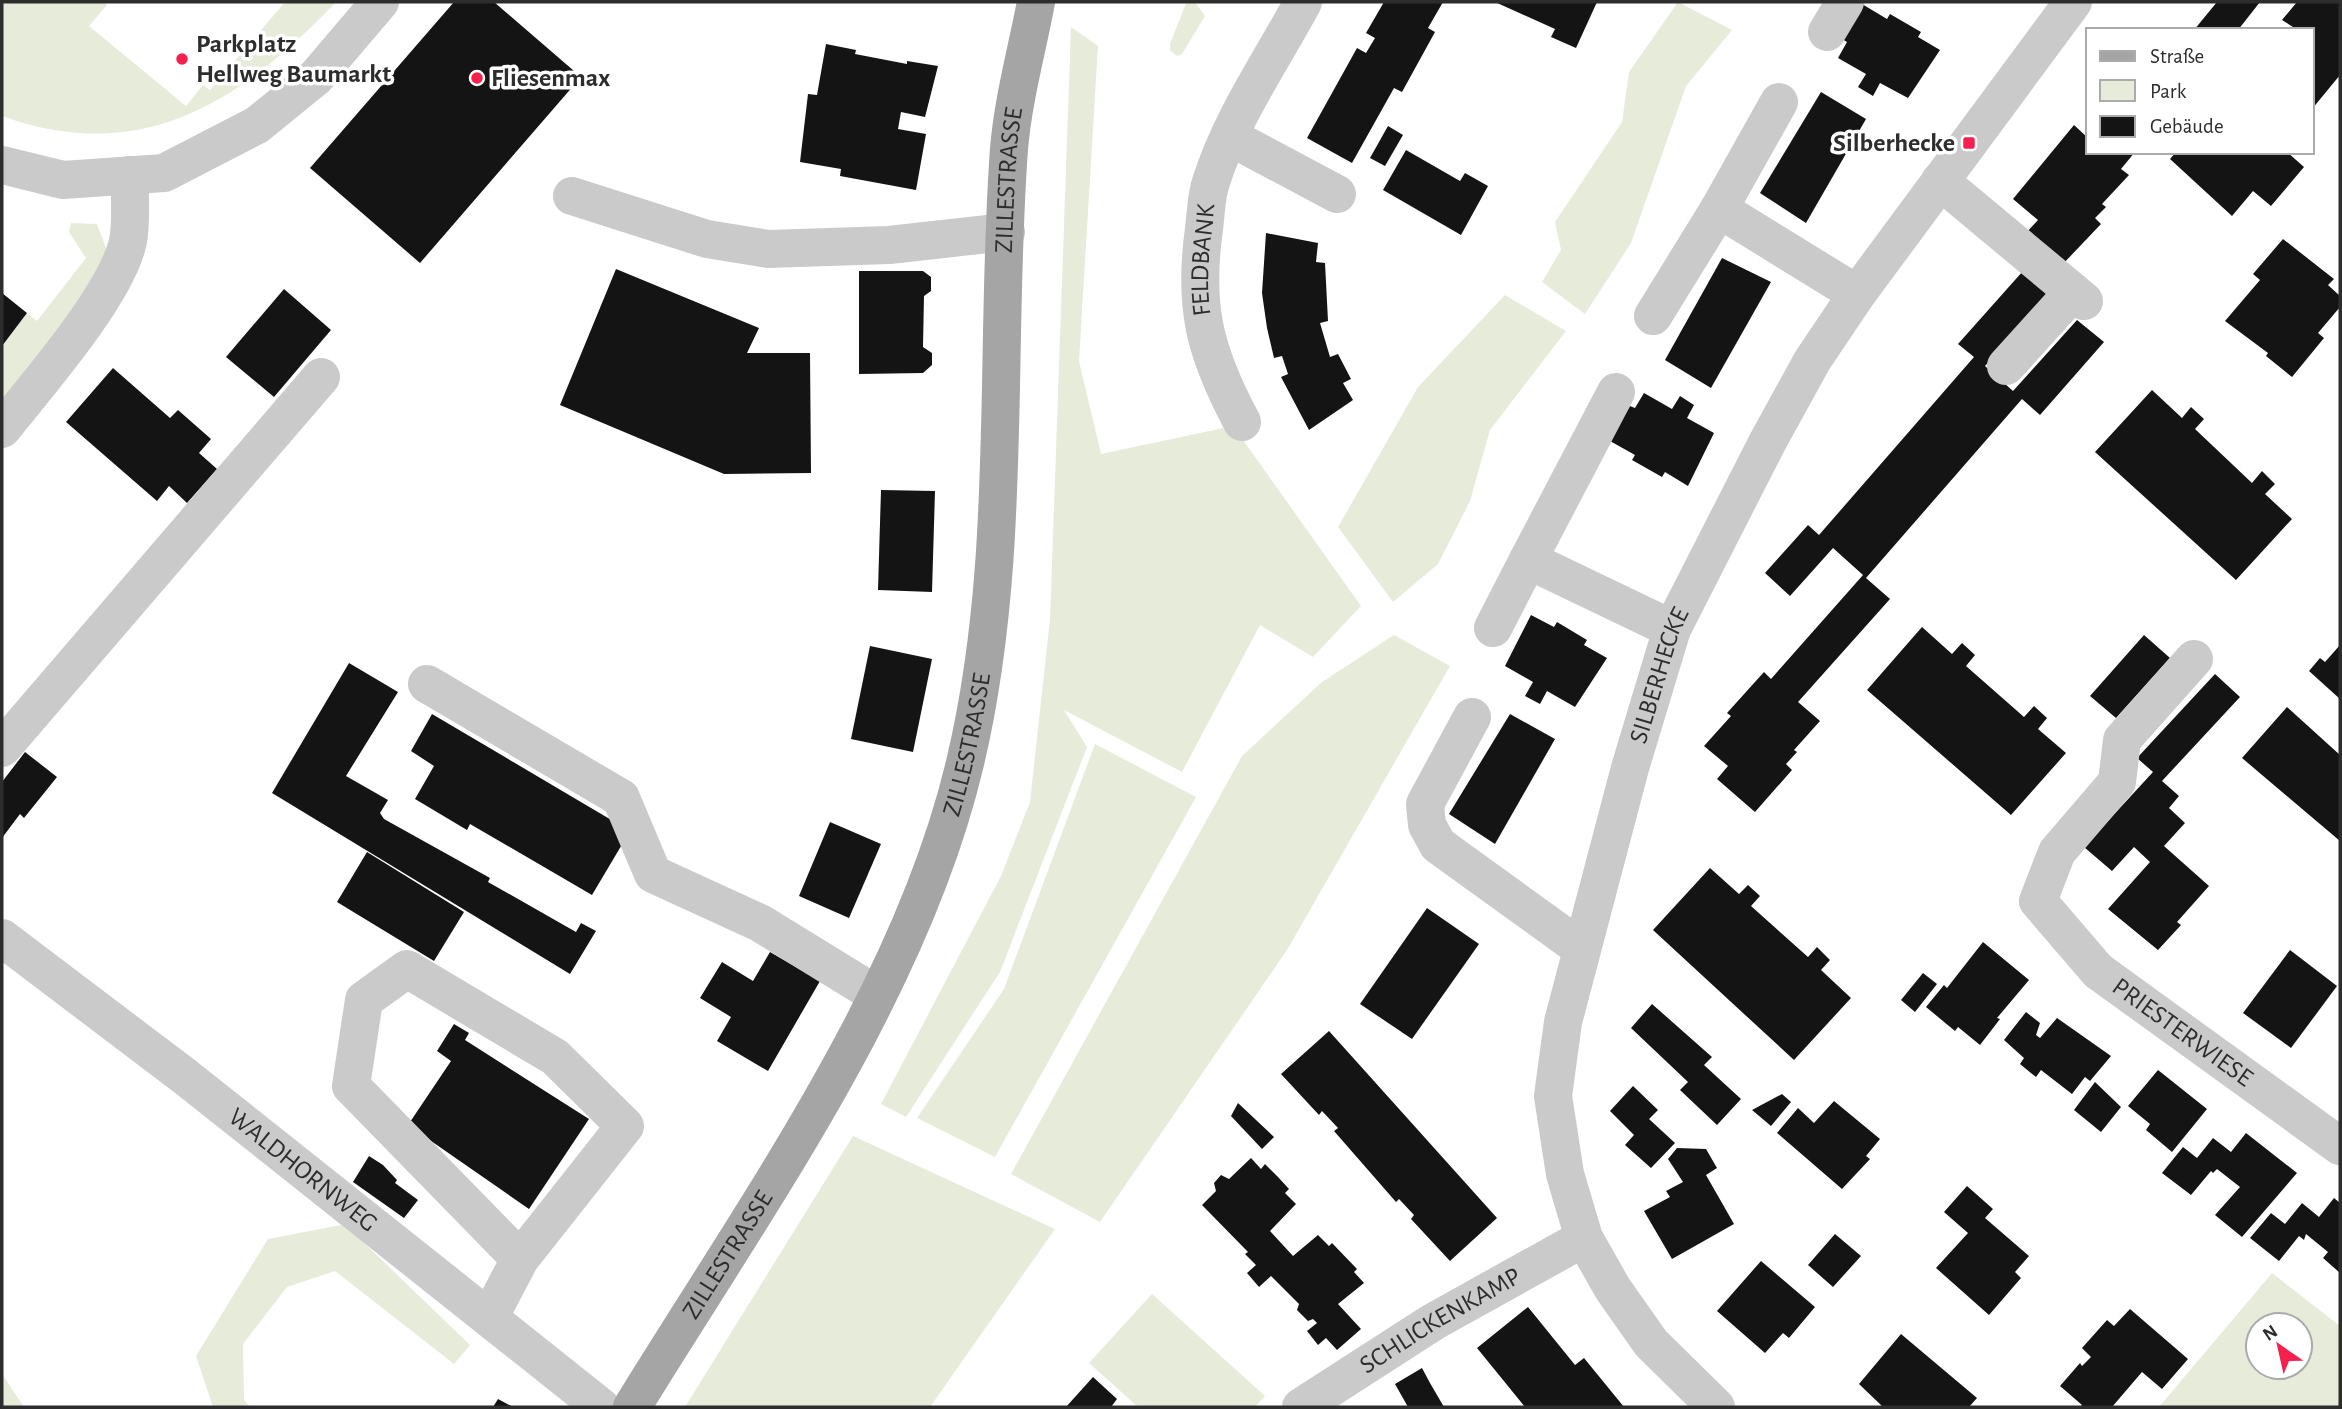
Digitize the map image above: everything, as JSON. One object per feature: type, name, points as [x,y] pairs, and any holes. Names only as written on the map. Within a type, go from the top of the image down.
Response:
[{"type":"main road","name":"ZILLESTRASSE","points":[[632,1407],[819,1103],[898,957],[936,861],[965,763],[981,675],[996,548],[1009,146],[1036,2]]},
{"type":"street","points":[[2,165],[63,180],[164,173],[257,125],[316,77],[380,2]]},
{"type":"street","name":"SILBERHECKE","points":[[1716,1407],[1651,1343],[1613,1289],[1584,1238],[1565,1174],[1553,1096],[1563,1022],[1672,629],[1812,361],[1857,294],[2073,2]]},
{"type":"street","name":"FELDBANK","points":[[1242,422],[1216,372],[1199,305],[1199,266],[1210,183],[1289,6]]},
{"type":"street","points":[[1653,316],[1719,209],[1779,102]]},
{"type":"street","points":[[1230,137],[1337,194]]},
{"type":"street","points":[[2,429],[60,356],[108,287],[128,241],[130,176]]},
{"type":"street","points":[[1940,181],[2078,297],[2006,366]]},
{"type":"street","points":[[572,196],[707,239],[768,249],[888,245],[1006,232]]},
{"type":"street","points":[[1719,209],[1857,294]]},
{"type":"street","points":[[2,748],[321,377]]},
{"type":"street","points":[[1493,628],[1616,392]]},
{"type":"street","points":[[1528,560],[1672,629]]},
{"type":"street","name":"PRIESTERWIESE","points":[[2194,659],[2122,740],[2117,782],[2057,852],[2038,901],[2098,971],[2340,1146]]},
{"type":"street","points":[[427,684],[621,798],[653,874],[760,923],[877,995]]},
{"type":"street","points":[[1472,717],[1425,804],[1427,825],[1438,845],[1583,949]]},
{"type":"street","name":"WALDHORNWEG","points":[[2,938],[187,1078],[601,1407]]},
{"type":"street","points":[[489,1318],[520,1259],[625,1126],[555,1057],[407,969],[363,1000],[351,1086],[520,1259]]},
{"type":"street","name":"SCHLICKENKAMP","points":[[1301,1407],[1433,1322],[1584,1238]]},
{"type":"green space","points":[[2,2],[104,2],[107,5],[89,26],[186,106],[203,85],[210,90],[285,2],[336,2],[264,69],[226,95],[186,115],[145,128],[100,134],[53,130],[2,116]]},
{"type":"green space","points":[[1195,2],[1205,16],[1182,54],[1177,56],[1170,50],[1170,44],[1186,3]]},
{"type":"green space","points":[[1678,2],[1732,30],[1686,86],[1631,243],[1585,314],[1542,282],[1561,250],[1555,222],[1622,122],[1629,72]]},
{"type":"green space","points":[[1071,27],[1098,46],[1079,361],[1101,454],[1233,426],[1361,606],[1313,657],[1260,625],[1182,772],[1064,710],[1087,747],[1000,972],[906,1117],[881,1104],[1001,876],[1030,802],[1050,619]]},
{"type":"green space","points":[[71,223],[97,224],[112,264],[2,407],[2,346],[27,313],[37,321],[86,258],[69,232]]},
{"type":"green space","points":[[1505,295],[1566,331],[1490,430],[1470,501],[1438,564],[1393,602],[1338,527],[1418,387]]},
{"type":"green space","points":[[1394,635],[1450,666],[1287,950],[1100,1222],[1011,1174],[1242,756],[1322,682]]},
{"type":"green space","points":[[1095,744],[1196,797],[995,1157],[917,1118],[1004,989]]},
{"type":"green space","points":[[853,1136],[1055,1229],[930,1407],[685,1407]]},
{"type":"green space","points":[[341,1225],[359,1238],[470,1345],[454,1364],[335,1271],[287,1287],[243,1344],[244,1400],[250,1407],[213,1407],[196,1356],[268,1239]]},
{"type":"green space","points":[[2272,1273],[2340,1326],[2340,1407],[2159,1407]]},
{"type":"green space","points":[[1152,1294],[1265,1396],[1255,1407],[1138,1407],[1089,1363]]},
{"type":"green space","points":[[2,1374],[24,1407],[2,1407]]},
{"type":"building","points":[[454,2],[494,2],[581,77],[420,263],[310,168]]},
{"type":"building","points":[[1384,2],[1443,2],[1428,28],[1435,32],[1402,92],[1394,88],[1352,163],[1307,138],[1357,48],[1366,53],[1375,38],[1366,33]]},
{"type":"building","points":[[1495,2],[1597,2],[1576,48],[1551,37],[1555,29]]},
{"type":"building","points":[[2217,2],[2260,2],[2240,28],[2196,28]]},
{"type":"building","points":[[2297,2],[2340,2],[2340,75],[2314,107],[2314,28],[2292,28],[2282,20]]},
{"type":"building","points":[[1862,4],[1887,19],[1890,14],[1921,32],[1918,37],[1940,50],[1908,98],[1880,83],[1873,96],[1858,87],[1866,74],[1838,58],[1847,42],[1842,39]]},
{"type":"building","points":[[826,44],[856,50],[855,54],[907,64],[907,61],[938,66],[925,117],[901,112],[898,129],[926,134],[916,190],[840,176],[841,169],[800,162],[808,94],[817,95]]},
{"type":"building","points":[[1821,92],[1866,119],[1806,223],[1760,193]]},
{"type":"building","points":[[2074,125],[2086,136],[2086,154],[2133,154],[2121,169],[2129,175],[2102,204],[2106,207],[2095,218],[2101,224],[2062,265],[2026,233],[2038,220],[2013,199]]},
{"type":"building","points":[[1388,126],[1403,135],[1385,166],[1370,158]]},
{"type":"building","points":[[1406,150],[1460,181],[1465,173],[1488,186],[1461,235],[1383,190]]},
{"type":"building","points":[[2174,154],[2289,154],[2304,167],[2271,206],[2253,191],[2232,216],[2170,159]]},
{"type":"building","points":[[1266,233],[1318,243],[1316,262],[1325,263],[1328,321],[1320,323],[1330,357],[1338,354],[1351,379],[1343,383],[1353,400],[1309,430],[1281,377],[1288,374],[1282,356],[1274,358],[1267,328],[1262,293]]},
{"type":"building","points":[[2283,239],[2334,279],[2328,285],[2340,296],[2340,307],[2318,333],[2324,338],[2292,377],[2266,356],[2268,353],[2225,321],[2260,280],[2253,274]]},
{"type":"building","points":[[1722,258],[1771,282],[1711,388],[1665,360]]},
{"type":"building","points":[[616,269],[759,328],[747,353],[810,353],[811,473],[724,474],[560,405]]},
{"type":"building","points":[[859,271],[923,271],[931,277],[931,291],[924,296],[923,347],[932,353],[932,365],[923,373],[859,374]]},
{"type":"building","points":[[2023,271],[2049,294],[1985,366],[2013,391],[2077,320],[2104,342],[2040,415],[2022,399],[1866,578],[1890,599],[1798,702],[1820,721],[1794,750],[1797,752],[1786,764],[1792,770],[1755,812],[1717,779],[1728,766],[1704,746],[1731,716],[1727,713],[1764,672],[1771,679],[1863,575],[1833,548],[1790,596],[1765,573],[1808,525],[1819,535],[1974,357],[1958,344]]},
{"type":"building","points":[[284,289],[331,330],[274,397],[226,357]]},
{"type":"building","points":[[2,293],[27,313],[2,346]]},
{"type":"building","points":[[113,368],[170,418],[178,410],[211,439],[199,453],[217,469],[187,503],[169,486],[157,501],[66,422]]},
{"type":"building","points":[[2152,390],[2182,418],[2191,407],[2204,419],[2195,429],[2252,483],[2262,471],[2275,484],[2265,494],[2292,519],[2236,580],[2095,452]]},
{"type":"building","points":[[1644,393],[1672,409],[1680,396],[1694,405],[1687,418],[1714,433],[1688,486],[1665,472],[1662,477],[1632,460],[1635,455],[1610,441],[1630,406],[1635,408]]},
{"type":"building","points":[[881,490],[935,491],[932,592],[878,590]]},
{"type":"building","points":[[1531,615],[1554,627],[1557,622],[1587,640],[1584,645],[1607,658],[1575,707],[1547,691],[1540,704],[1525,696],[1533,682],[1505,666]]},
{"type":"building","points":[[1922,627],[1952,654],[1962,643],[1975,655],[1966,666],[2024,717],[2034,706],[2047,718],[2038,729],[2066,753],[2011,815],[1867,690]]},
{"type":"building","points":[[2144,635],[2170,658],[2116,718],[2090,696]]},
{"type":"building","points":[[2340,645],[2340,699],[2309,671],[2320,658],[2325,662]]},
{"type":"building","points":[[870,646],[932,659],[913,752],[851,739]]},
{"type":"building","points":[[349,663],[398,692],[346,776],[388,800],[380,813],[384,819],[490,878],[488,882],[576,932],[581,923],[596,931],[570,974],[272,793]]},
{"type":"building","points":[[2215,674],[2240,697],[2162,781],[2179,796],[2169,808],[2185,823],[2164,846],[2209,886],[2177,922],[2181,925],[2158,950],[2108,909],[2150,862],[2134,847],[2112,871],[2084,847],[2153,772],[2137,758]]},
{"type":"building","points":[[2287,707],[2340,755],[2340,841],[2242,758]]},
{"type":"building","points":[[432,714],[630,831],[592,895],[470,824],[467,830],[415,799],[434,766],[411,751]]},
{"type":"building","points":[[1510,714],[1555,739],[1495,844],[1449,814]]},
{"type":"building","points":[[25,752],[57,777],[24,818],[20,814],[2,838],[2,782]]},
{"type":"building","points":[[830,822],[881,844],[849,918],[799,896]]},
{"type":"building","points":[[367,852],[464,912],[434,961],[337,902]]},
{"type":"building","points":[[1710,868],[1739,894],[1748,885],[1760,896],[1751,906],[1808,957],[1817,947],[1830,960],[1821,970],[1851,998],[1794,1060],[1653,930]]},
{"type":"building","points":[[1427,908],[1479,944],[1412,1039],[1360,1004]]},
{"type":"building","points":[[1983,942],[2029,980],[1997,1018],[2000,1019],[1980,1045],[1958,1027],[1955,1031],[1926,1007],[1944,985],[1947,988]]},
{"type":"building","points":[[2290,950],[2337,986],[2291,1048],[2243,1013]]},
{"type":"building","points":[[770,952],[820,981],[768,1071],[717,1041],[731,1017],[700,998],[722,962],[753,981]]},
{"type":"building","points":[[1923,973],[1937,984],[1915,1012],[1901,1000]]},
{"type":"building","points":[[1652,1004],[1712,1057],[1704,1065],[1741,1099],[1717,1125],[1680,1090],[1688,1082],[1631,1028]]},
{"type":"building","points":[[2026,1012],[2040,1023],[2036,1035],[2040,1038],[2057,1018],[2111,1056],[2090,1081],[2085,1077],[2072,1094],[2041,1070],[2036,1077],[2020,1064],[2024,1058],[2004,1040]]},
{"type":"building","points":[[454,1024],[469,1033],[465,1040],[589,1119],[529,1209],[408,1125],[451,1061],[437,1051]]},
{"type":"building","points":[[1329,1031],[1497,1218],[1450,1261],[1411,1219],[1414,1215],[1399,1199],[1396,1202],[1334,1131],[1338,1128],[1322,1111],[1319,1115],[1281,1074]]},
{"type":"building","points":[[2158,1070],[2207,1109],[2172,1152],[2146,1130],[2150,1124],[2128,1106]]},
{"type":"building","points":[[2095,1082],[2121,1107],[2101,1132],[2074,1110]]},
{"type":"building","points":[[1633,1086],[1658,1110],[1649,1119],[1675,1143],[1651,1168],[1625,1145],[1634,1135],[1610,1111]]},
{"type":"building","points":[[1782,1094],[1791,1102],[1771,1126],[1752,1110]]},
{"type":"building","points":[[1834,1101],[1880,1139],[1866,1156],[1870,1159],[1842,1189],[1777,1133],[1798,1108],[1814,1123]]},
{"type":"building","points":[[1238,1103],[1274,1137],[1262,1149],[1231,1116]]},
{"type":"building","points":[[2246,1133],[2297,1173],[2242,1237],[2215,1215],[2240,1187],[2217,1169],[2213,1173],[2211,1171],[2191,1195],[2162,1173],[2183,1147],[2197,1158],[2213,1138],[2231,1152]]},
{"type":"building","points":[[1677,1148],[1706,1149],[1717,1168],[1706,1175],[1734,1224],[1672,1259],[1644,1211],[1670,1197],[1666,1191],[1683,1182],[1668,1159]]},
{"type":"building","points":[[369,1156],[383,1165],[397,1180],[395,1183],[418,1200],[404,1218],[353,1182]]},
{"type":"building","points":[[1251,1158],[1261,1169],[1265,1164],[1278,1177],[1289,1189],[1285,1193],[1296,1204],[1270,1231],[1293,1256],[1318,1235],[1329,1246],[1332,1243],[1357,1269],[1354,1272],[1364,1283],[1338,1304],[1361,1329],[1337,1350],[1326,1338],[1318,1345],[1307,1331],[1317,1323],[1313,1319],[1308,1321],[1297,1310],[1299,1304],[1271,1276],[1259,1287],[1247,1273],[1256,1265],[1245,1254],[1248,1252],[1202,1205],[1216,1191],[1214,1183],[1221,1175],[1229,1179]]},
{"type":"building","points":[[1967,1186],[1993,1209],[1985,1218],[2029,1256],[2015,1272],[2021,1278],[1989,1315],[1936,1268],[1968,1233],[1944,1212]]},
{"type":"building","points":[[2334,1198],[2340,1203],[2340,1273],[2323,1258],[2328,1252],[2306,1234],[2304,1240],[2299,1236],[2279,1261],[2250,1238],[2271,1213],[2285,1224],[2302,1203],[2319,1217]]},
{"type":"building","points":[[1835,1234],[1861,1256],[1833,1287],[1808,1265]]},
{"type":"building","points":[[1761,1261],[1815,1307],[1789,1338],[1783,1333],[1765,1353],[1717,1311]]},
{"type":"building","points":[[1528,1307],[1575,1365],[1584,1358],[1624,1407],[1525,1407],[1477,1348]]},
{"type":"building","points":[[2130,1309],[2188,1359],[2162,1389],[2142,1372],[2112,1407],[2080,1407],[2082,1405],[2060,1386],[2080,1363],[2082,1366],[2091,1357],[2082,1348],[2107,1320],[2114,1326]]},
{"type":"building","points":[[1901,1334],[1977,1398],[1969,1407],[1883,1407],[1859,1384]]},
{"type":"building","points":[[1422,1368],[1444,1407],[1408,1407],[1395,1384]]},
{"type":"building","points":[[1093,1377],[1117,1399],[1111,1407],[1066,1407]]},
{"type":"building","points":[[498,1399],[513,1407],[493,1407]]},
{"type":"place","name":"Parkplatz Hellweg Baumarkt","points":[[182,59]]},
{"type":"place","name":"Fliesenmax","points":[[477,78]]},
{"type":"place","name":"Silberhecke","points":[[1969,143]]}]
